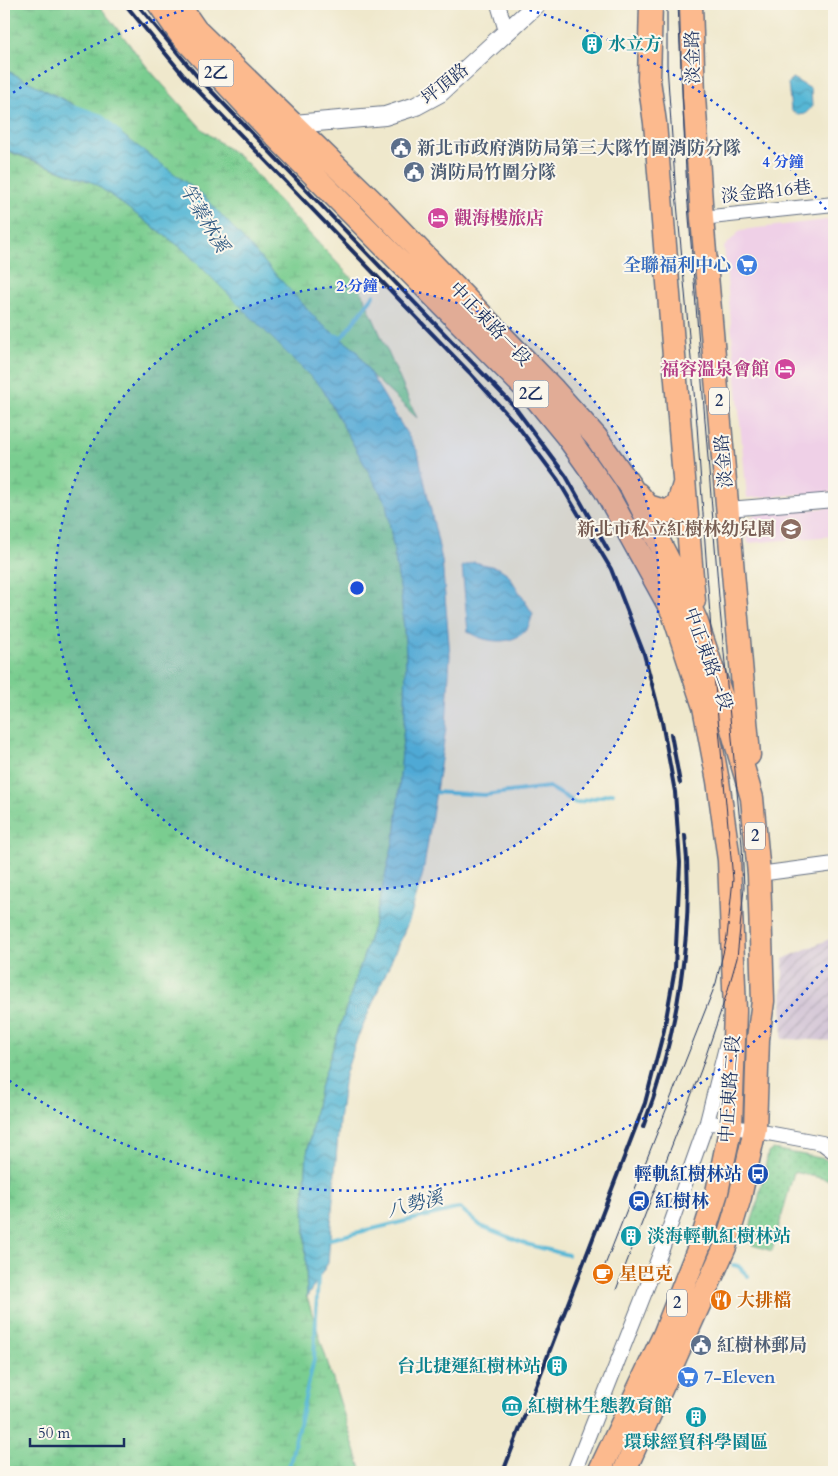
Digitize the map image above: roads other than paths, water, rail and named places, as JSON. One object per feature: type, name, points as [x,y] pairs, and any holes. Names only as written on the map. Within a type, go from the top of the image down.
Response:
[{"type":"main road","name":"中正東路一段","points":[[158,4],[180,34],[286,131],[370,200],[554,390],[596,437],[631,487],[674,571],[696,620],[727,712],[752,798],[759,874]]},
{"type":"main road","name":"中正東路一段","points":[[178,4],[196,30],[286,131],[538,401],[566,435],[605,490],[673,613],[704,707],[718,781],[729,860]]},
{"type":"main road","points":[[651,4],[649,80],[655,123],[696,620]]},
{"type":"main road","name":"淡金路","points":[[691,4],[694,96],[702,218],[752,798]]},
{"type":"main road","points":[[631,487],[648,506],[667,512],[678,504],[683,492],[685,478]]},
{"type":"main road","name":"2","points":[[696,620],[704,707]]},
{"type":"main road","name":"中正東路二段","points":[[599,1472],[664,1335],[701,1242],[717,1192],[731,1125],[735,1011],[729,860]]},
{"type":"main road","name":"中正東路二段","points":[[624,1472],[725,1246],[740,1197],[755,1129],[758,1039],[763,1001],[759,874]]},
{"type":"street","points":[[498,4],[506,31]]},
{"type":"street","name":"坪頂路","points":[[286,131],[385,116],[416,106],[440,93],[537,4]]},
{"type":"street","name":"淡金路16巷","points":[[702,218],[834,204]]},
{"type":"street","points":[[728,509],[834,500]]},
{"type":"street","points":[[759,874],[834,864]]},
{"type":"street","points":[[574,1472],[659,1258],[707,1122],[735,1011]]},
{"type":"street","points":[[707,1122],[755,1129],[822,1143],[834,1152]]},
{"type":"water","points":[[4,69],[103,120],[205,197],[320,323],[356,350],[418,452],[442,560],[450,655],[446,728],[423,873],[410,918],[357,1039],[345,1075],[339,1121],[328,1263],[307,1297],[304,1199],[307,1154],[319,1091],[374,924],[396,830],[405,711],[406,653],[401,594],[386,503],[322,388],[183,249],[94,183],[4,149]]},
{"type":"water","points":[[792,78],[811,89],[812,107],[805,114],[798,115],[791,110],[788,83]]},
{"type":"water","points":[[474,562],[499,568],[508,574],[533,614],[527,629],[521,635],[498,641],[482,638],[468,632],[462,566]]},
{"type":"waterway","name":"竿蓁林溪","points":[[76,107],[101,116],[120,134]]},
{"type":"waterway","name":"竿蓁林溪","points":[[332,335],[342,337],[374,295]]},
{"type":"waterway","points":[[431,792],[485,795],[549,787],[576,803],[613,793]]},
{"type":"waterway","name":"八勢溪","points":[[326,1240],[460,1208],[481,1226],[526,1244],[568,1255]]},
{"type":"waterway","name":"八勢溪","points":[[733,1265],[738,1266],[748,1276]]},
{"type":"waterway","points":[[288,1472],[314,1359],[318,1275]]},
{"type":"tram line","points":[[598,1283],[716,983],[727,937],[733,879],[714,675],[697,425],[675,181],[667,65],[667,4]]},
{"type":"tram line","points":[[616,1290],[701,1070],[727,993],[737,958],[744,888],[742,845],[720,610],[687,192],[678,4]]},
{"type":"railway","points":[[125,4],[184,76],[469,372],[517,425],[558,480],[611,569],[644,654],[662,722],[675,792],[680,863],[675,968],[664,1030],[645,1103],[503,1472]]},
{"type":"railway","points":[[137,4],[196,75],[513,405],[566,476],[608,550]]},
{"type":"railway","points":[[671,734],[680,783]]},
{"type":"railway","points":[[643,1127],[665,1057],[681,983],[687,907],[685,835]]},
{"type":"place","name":"水立方","points":[[592,44]]},
{"type":"place","name":"新北市政府消防局第三大隊竹圍消防分隊","points":[[401,148]]},
{"type":"place","name":"消防局竹圍分隊","points":[[414,172]]},
{"type":"place","name":"觀海樓旅店","points":[[438,218]]},
{"type":"place","name":"全聯福利中心","points":[[747,265]]},
{"type":"place","name":"福容溫泉會館","points":[[785,369]]},
{"type":"place","name":"新北市私立紅樹林幼兒園","points":[[791,529]]},
{"type":"place","name":"輕軌紅樹林站","points":[[758,1174]]},
{"type":"place","name":"紅樹林","points":[[639,1201]]},
{"type":"place","name":"淡海輕軌紅樹林站","points":[[631,1236]]},
{"type":"place","name":"星巴克","points":[[603,1274]]},
{"type":"place","name":"大排檔","points":[[721,1300]]},
{"type":"place","name":"紅樹林郵局","points":[[701,1345]]},
{"type":"place","name":"台北捷運紅樹林站","points":[[557,1366]]},
{"type":"place","name":"7-Eleven","points":[[688,1377]]},
{"type":"place","name":"紅樹林生態教育館","points":[[512,1406]]},
{"type":"place","name":"環球經貿科學園區","points":[[696,1417]]}]
